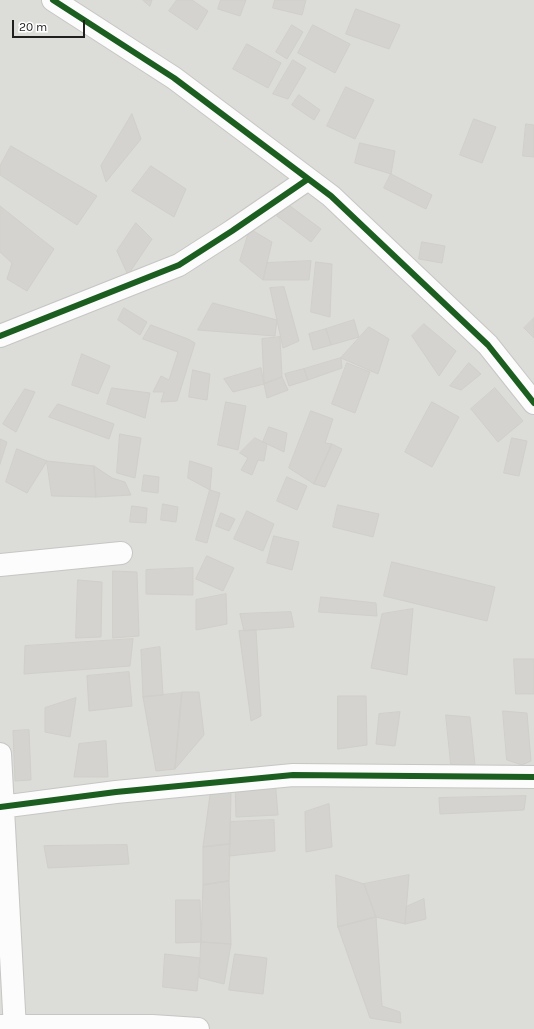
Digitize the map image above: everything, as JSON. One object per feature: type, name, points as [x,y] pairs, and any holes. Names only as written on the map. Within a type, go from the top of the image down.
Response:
[{"type":"street","points":[[53,0],[174,78],[331,196],[488,345],[534,403]]},
{"type":"street","points":[[0,336],[179,265],[308,179]]},
{"type":"street","points":[[0,566],[121,553]]},
{"type":"street","points":[[0,754],[10,1027],[152,1026],[198,1029]]},
{"type":"street","points":[[2,806],[116,792],[293,775],[534,777]]},
{"type":"shaded area","points":[[0,0],[534,0],[534,1029],[0,1029]]},
{"type":"building","points":[[143,0],[152,0],[150,6]]},
{"type":"building","points":[[177,0],[192,0],[208,11],[197,30],[169,11]]},
{"type":"building","points":[[221,0],[246,0],[240,16],[218,9]]},
{"type":"building","points":[[275,0],[306,0],[302,15],[273,8]]},
{"type":"building","points":[[356,9],[400,25],[389,49],[346,34]]},
{"type":"building","points":[[292,25],[303,32],[287,59],[276,52]]},
{"type":"building","points":[[313,25],[350,44],[335,73],[298,53]]},
{"type":"building","points":[[247,44],[281,63],[268,88],[233,69]]},
{"type":"building","points":[[293,60],[306,68],[288,99],[273,94]]},
{"type":"building","points":[[346,87],[374,100],[355,139],[327,126]]},
{"type":"building","points":[[299,95],[320,110],[314,120],[292,105]]},
{"type":"building","points":[[132,114],[141,139],[106,182],[101,166]]},
{"type":"building","points":[[474,119],[496,127],[482,163],[460,155]]},
{"type":"building","points":[[526,124],[534,125],[534,157],[523,156]]},
{"type":"building","points":[[360,143],[395,151],[391,174],[355,163]]},
{"type":"building","points":[[11,146],[97,196],[77,225],[0,175],[0,166]]},
{"type":"building","points":[[151,166],[186,189],[174,217],[132,191]]},
{"type":"building","points":[[391,174],[432,195],[426,209],[384,188]]},
{"type":"building","points":[[286,203],[321,229],[311,242],[277,216]]},
{"type":"building","points":[[0,206],[54,249],[27,291],[7,279],[12,263],[0,252]]},
{"type":"building","points":[[136,223],[152,239],[128,275],[117,251]]},
{"type":"building","points":[[250,229],[272,242],[263,280],[240,261]]},
{"type":"building","points":[[422,242],[445,246],[442,263],[419,259]]},
{"type":"building","points":[[311,261],[309,280],[263,280],[267,263]]},
{"type":"building","points":[[316,262],[332,264],[330,317],[311,312]]},
{"type":"building","points":[[284,287],[299,341],[283,348],[270,288]]},
{"type":"building","points":[[213,303],[277,320],[275,336],[198,330]]},
{"type":"building","points":[[124,308],[147,322],[140,335],[118,320]]},
{"type":"building","points":[[534,318],[534,338],[524,328]]},
{"type":"building","points":[[354,320],[359,337],[331,345],[326,329]]},
{"type":"building","points":[[424,324],[456,351],[439,376],[412,336]]},
{"type":"building","points":[[151,325],[195,343],[177,401],[161,402],[164,392],[153,392],[161,376],[169,380],[178,352],[143,339]]},
{"type":"building","points":[[369,327],[389,339],[378,374],[341,358]]},
{"type":"building","points":[[326,329],[331,345],[313,350],[309,334]]},
{"type":"building","points":[[280,337],[282,377],[264,384],[262,339]]},
{"type":"building","points":[[82,354],[110,366],[98,394],[72,385]]},
{"type":"building","points":[[341,358],[342,368],[308,380],[304,369]]},
{"type":"building","points":[[347,363],[370,372],[355,413],[332,404]]},
{"type":"building","points":[[469,363],[481,374],[461,390],[450,386]]},
{"type":"building","points":[[261,368],[264,384],[233,392],[224,379]]},
{"type":"building","points":[[304,369],[308,380],[289,386],[285,374]]},
{"type":"building","points":[[193,370],[210,374],[207,400],[189,397]]},
{"type":"building","points":[[282,377],[288,390],[267,398],[264,384]]},
{"type":"building","points":[[112,388],[150,393],[145,418],[107,404]]},
{"type":"building","points":[[495,388],[523,421],[498,442],[471,409]]},
{"type":"building","points":[[25,389],[35,392],[16,432],[3,424]]},
{"type":"building","points":[[226,402],[246,406],[238,450],[218,445]]},
{"type":"building","points":[[432,402],[459,417],[432,467],[405,452]]},
{"type":"building","points":[[58,404],[114,424],[109,439],[49,417]]},
{"type":"building","points":[[311,411],[333,419],[325,443],[332,444],[314,484],[289,468]]},
{"type":"building","points":[[269,427],[287,433],[284,452],[263,442]]},
{"type":"building","points":[[120,434],[141,438],[135,478],[117,473]]},
{"type":"building","points":[[255,438],[267,444],[264,461],[258,460],[252,475],[241,470],[248,458],[240,453]]},
{"type":"building","points":[[512,438],[527,441],[519,476],[504,473]]},
{"type":"building","points":[[0,439],[7,442],[0,464]]},
{"type":"building","points":[[332,444],[342,449],[325,487],[314,484]]},
{"type":"building","points":[[17,449],[47,461],[27,493],[6,482]]},
{"type":"building","points":[[47,461],[94,466],[96,497],[52,496]]},
{"type":"building","points":[[190,461],[212,468],[210,490],[188,478]]},
{"type":"building","points":[[94,466],[112,478],[125,482],[131,495],[96,497]]},
{"type":"building","points":[[144,475],[159,477],[158,493],[142,491]]},
{"type":"building","points":[[287,477],[307,486],[297,510],[277,501]]},
{"type":"building","points":[[210,490],[220,493],[207,543],[196,540]]},
{"type":"building","points":[[163,504],[178,507],[176,522],[161,520]]},
{"type":"building","points":[[338,505],[379,514],[373,537],[333,527]]},
{"type":"building","points":[[132,506],[147,508],[146,523],[130,522]]},
{"type":"building","points":[[247,511],[274,524],[263,551],[234,539]]},
{"type":"building","points":[[221,513],[235,519],[229,531],[216,526]]},
{"type":"building","points":[[274,536],[299,542],[292,570],[267,563]]},
{"type":"building","points":[[207,556],[234,568],[223,591],[196,579]]},
{"type":"building","points":[[392,562],[495,587],[487,621],[384,596]]},
{"type":"building","points":[[193,568],[193,595],[146,594],[146,570]]},
{"type":"building","points":[[113,571],[137,572],[139,636],[113,638]]},
{"type":"building","points":[[78,580],[102,582],[101,637],[76,638]]},
{"type":"building","points":[[226,594],[227,624],[196,630],[196,600]]},
{"type":"building","points":[[321,597],[376,603],[377,616],[319,612]]},
{"type":"building","points":[[413,609],[407,675],[371,668],[382,614]]},
{"type":"building","points":[[291,612],[294,627],[244,631],[240,614]]},
{"type":"building","points":[[256,630],[261,716],[251,721],[239,631]]},
{"type":"building","points":[[133,639],[130,666],[24,674],[25,646]]},
{"type":"building","points":[[160,647],[163,695],[143,697],[141,650]]},
{"type":"building","points":[[514,659],[534,659],[534,694],[516,694]]},
{"type":"building","points":[[129,672],[132,706],[89,711],[87,676]]},
{"type":"building","points":[[182,692],[199,692],[204,735],[175,769]]},
{"type":"building","points":[[182,693],[175,769],[156,771],[143,697]]},
{"type":"building","points":[[338,696],[366,696],[367,745],[338,749]]},
{"type":"building","points":[[76,698],[70,737],[45,732],[45,708]]},
{"type":"building","points":[[503,711],[527,713],[531,761],[522,765],[507,760]]},
{"type":"building","points":[[400,712],[395,746],[376,744],[379,714]]},
{"type":"building","points":[[446,715],[470,717],[475,765],[465,769],[451,764]]},
{"type":"building","points":[[29,730],[31,780],[15,781],[13,731]]},
{"type":"building","points":[[106,741],[108,777],[74,777],[79,744]]},
{"type":"building","points":[[275,779],[278,815],[236,817],[235,782]]},
{"type":"building","points":[[231,791],[230,844],[203,847],[210,795]]},
{"type":"building","points":[[526,796],[524,810],[440,814],[439,798]]},
{"type":"building","points":[[329,804],[332,847],[306,852],[305,812]]},
{"type":"building","points":[[274,820],[275,851],[229,856],[230,822]]},
{"type":"building","points":[[230,844],[229,881],[203,885],[203,847]]},
{"type":"building","points":[[127,845],[129,864],[48,868],[44,846]]},
{"type":"building","points":[[336,875],[364,884],[376,917],[338,927]]},
{"type":"building","points":[[409,875],[405,924],[376,917],[364,884]]},
{"type":"building","points":[[229,881],[231,944],[201,942],[203,885]]},
{"type":"building","points":[[424,899],[426,919],[405,924],[406,907]]},
{"type":"building","points":[[176,900],[200,900],[201,942],[176,943]]},
{"type":"building","points":[[376,917],[382,1006],[400,1012],[401,1023],[370,1018],[338,927]]},
{"type":"building","points":[[201,942],[231,944],[224,984],[200,978]]},
{"type":"building","points":[[165,954],[200,958],[197,991],[163,987]]},
{"type":"building","points":[[235,954],[267,958],[263,994],[229,990]]},
{"type":"cycle path","points":[[53,0],[174,78],[331,196],[488,345],[534,403]]},
{"type":"cycle path","points":[[0,336],[179,265],[308,179]]},
{"type":"cycle path","points":[[0,807],[116,792],[293,775],[534,777]]}]
